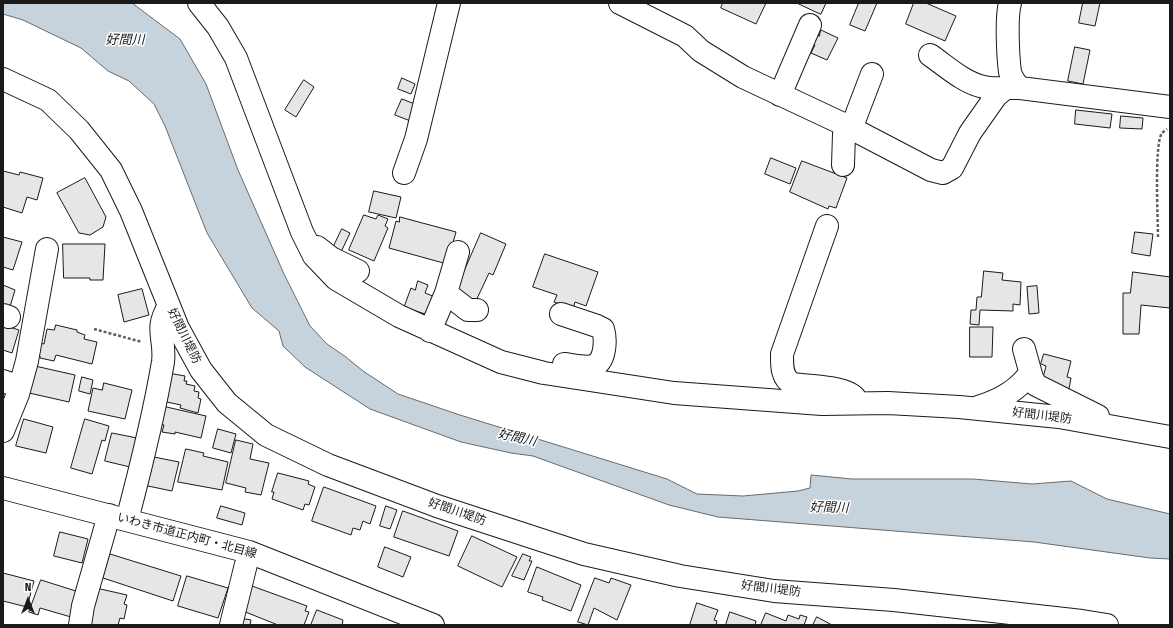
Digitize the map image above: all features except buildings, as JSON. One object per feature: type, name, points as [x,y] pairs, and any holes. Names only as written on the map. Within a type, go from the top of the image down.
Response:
[{"type":"street","name":"好間川堤防","points":[[199,3],[218,27],[236,58],[304,236],[314,256],[336,279],[399,316],[430,331],[501,362],[516,366],[544,373],[674,393],[822,404],[888,403],[972,408],[1059,417],[1170,437]]},
{"type":"street","points":[[404,173],[416,138],[449,3]]},
{"type":"street","points":[[620,3],[685,36],[701,51],[721,64],[931,170],[943,173],[949,170],[956,163],[970,133],[996,96],[1013,88]]},
{"type":"street","points":[[1010,3],[1010,72],[1015,84],[1013,88]]},
{"type":"street","points":[[780,95],[810,25]]},
{"type":"street","points":[[930,55],[972,83],[984,87],[1013,88],[1170,107]]},
{"type":"street","points":[[843,166],[844,134],[851,129],[872,74]]},
{"type":"street","name":"好間川堤防","points":[[3,79],[48,100],[79,130],[111,170],[132,212],[178,328],[201,370],[227,403],[266,435],[328,465],[437,506],[584,554],[680,576],[774,590],[902,601],[1082,620],[1107,625]]},
{"type":"street","points":[[828,226],[782,354],[782,365],[784,375],[792,384],[842,390],[853,394],[860,403]]},
{"type":"street","points":[[304,236],[331,258],[358,271]]},
{"type":"street","points":[[3,431],[12,384],[47,249]]},
{"type":"street","points":[[430,331],[446,293],[458,252]]},
{"type":"street","points":[[446,293],[455,302],[468,310],[477,310]]},
{"type":"street","points":[[80,625],[83,606],[151,429],[163,359],[161,328],[163,316],[169,306]]},
{"type":"street","points":[[516,366],[526,362],[592,366],[602,358],[605,337],[603,329],[561,314]]},
{"type":"street","points":[[1024,349],[1030,373],[1034,382],[1041,389],[1093,414],[1113,426]]},
{"type":"street","points":[[972,408],[990,403],[1013,391],[1030,373]]},
{"type":"street","name":"いわき市道正内町・北目線","points":[[3,488],[249,552],[433,625]]},
{"type":"street","points":[[231,625],[249,552]]},
{"type":"path","points":[[1158,237],[1159,142],[1163,132],[1170,127]]},
{"type":"path","points":[[94,329],[162,347]]},
{"type":"water","name":"好間川","points":[[3,3],[132,3],[180,39],[206,84],[238,170],[284,274],[310,326],[327,344],[363,371],[398,394],[460,415],[667,479],[697,494],[743,496],[798,491],[810,488],[811,475],[852,479],[973,479],[1032,484],[1071,481],[1107,499],[1170,514],[1170,559],[1150,558],[1034,542],[718,517],[669,505],[533,456],[511,453],[461,442],[370,409],[305,367],[283,346],[279,331],[252,308],[207,233],[165,126],[154,104],[129,81],[108,71],[81,48],[23,20],[3,14]]}]
